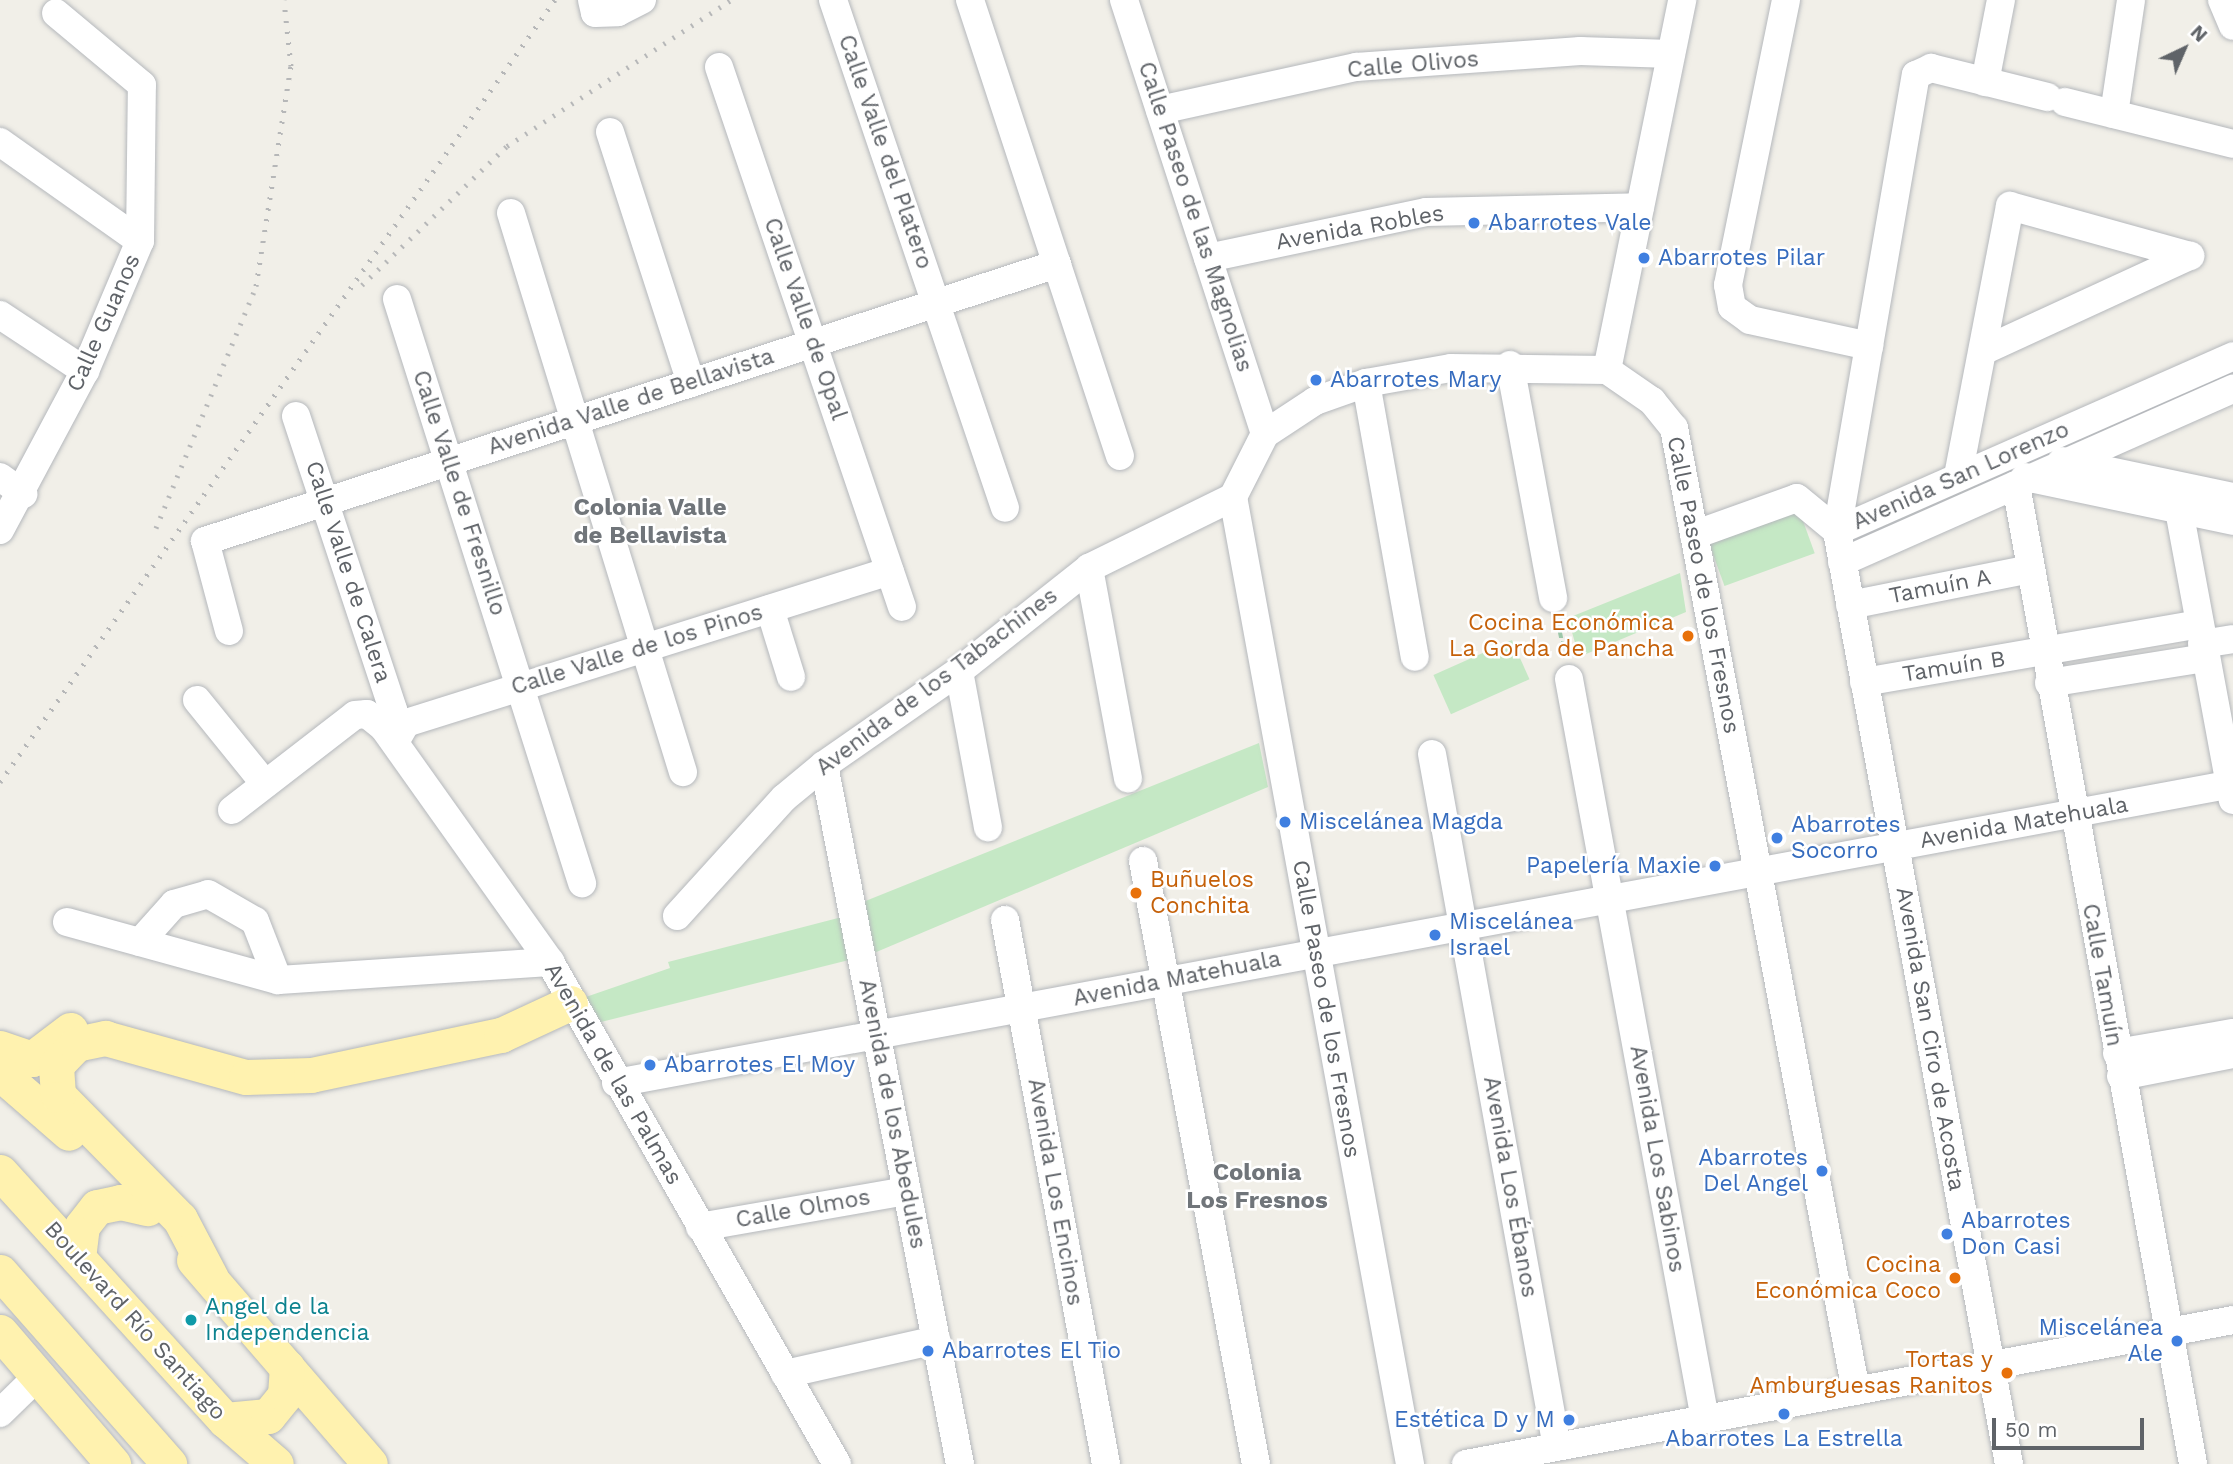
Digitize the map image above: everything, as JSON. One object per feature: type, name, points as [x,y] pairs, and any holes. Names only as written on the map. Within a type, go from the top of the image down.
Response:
[{"type":"main road","points":[[0,1048],[32,1059],[71,1029],[90,1023],[242,1060],[301,1059],[495,1018],[561,984]]},
{"type":"main road","points":[[211,1278],[180,1219],[58,1095],[56,1065],[76,1044],[105,1038],[246,1077],[311,1075],[500,1035],[561,984]]},
{"type":"main road","points":[[0,1073],[147,1208],[211,1278],[370,1464]]},
{"type":"main road","name":"Boulevard Río Santiago","points":[[0,1172],[225,1420],[276,1464]]},
{"type":"main road","points":[[78,1258],[82,1226],[97,1207],[120,1202],[147,1208]]},
{"type":"main road","points":[[0,1272],[169,1464]]},
{"type":"main road","points":[[3,1341],[40,1374],[113,1464]]},
{"type":"main road","points":[[225,1420],[268,1416],[285,1395],[287,1367]]},
{"type":"street","points":[[594,7],[618,12],[642,0]]},
{"type":"street","name":"Calle Valle del Platero","points":[[833,0],[1004,508]]},
{"type":"street","points":[[970,0],[1120,456]]},
{"type":"street","name":"Calle Paseo de las Magnolias","points":[[1124,0],[1265,435]]},
{"type":"street","points":[[1233,497],[1265,435],[1315,401],[1366,383],[1510,365],[1607,370],[1682,0]]},
{"type":"street","points":[[1786,0],[1728,285],[1732,307],[1750,320],[1869,346]]},
{"type":"street","points":[[2001,0],[1985,82],[2233,144]]},
{"type":"street","points":[[2114,114],[2131,0]]},
{"type":"street","points":[[2222,0],[2233,26]]},
{"type":"street","name":"Calle Guanos","points":[[0,530],[23,494],[85,371],[141,241],[142,85],[56,13]]},
{"type":"street","name":"Calle Olivos","points":[[1160,110],[1356,67],[1580,51],[1671,54]]},
{"type":"street","name":"Calle Valle de Opal","points":[[719,67],[902,607]]},
{"type":"street","name":"Avenida San Ciro de Acosta","points":[[1985,82],[1931,68],[1916,75],[1837,531],[2009,1464]]},
{"type":"street","points":[[610,132],[691,383]]},
{"type":"street","points":[[0,142],[141,241]]},
{"type":"street","points":[[1958,476],[2010,206],[2190,256],[1983,352]]},
{"type":"street","name":"Avenida Robles","points":[[1208,258],[1426,212],[1640,207]]},
{"type":"street","points":[[511,213],[683,772]]},
{"type":"street","name":"Avenida Valle de Bellavista","points":[[229,631],[205,541],[1057,264]]},
{"type":"street","name":"Calle Valle de Fresnillo","points":[[397,299],[582,883]]},
{"type":"street","points":[[0,315],[85,371]]},
{"type":"street","name":"Avenida San Lorenzo","points":[[1694,535],[1797,498],[1837,531],[2049,435],[2233,356]]},
{"type":"street","points":[[1510,365],[1553,598]]},
{"type":"street","name":"Calle Paseo de los Fresnos","points":[[1607,370],[1652,401],[1674,428],[1856,1391]]},
{"type":"street","points":[[1366,383],[1415,657]]},
{"type":"street","name":"Avenida San Lorenzo","points":[[1842,562],[2233,389]]},
{"type":"street","name":"Calle Valle de Calera","points":[[296,416],[394,726]]},
{"type":"street","points":[[2049,435],[2064,464],[2233,497]]},
{"type":"street","name":"Calle Tamuín","points":[[2014,451],[2021,483],[2030,569],[2043,653],[2193,1464]]},
{"type":"street","points":[[0,477],[23,494]]},
{"type":"street","points":[[2021,483],[2233,521]]},
{"type":"street","name":"Calle Paseo de los Fresnos","points":[[1233,497],[1410,1464]]},
{"type":"street","name":"Avenida de los Tabachines","points":[[677,916],[784,798],[824,765],[960,671],[1089,568],[1233,497]]},
{"type":"street","points":[[2179,510],[2232,789]]},
{"type":"street","points":[[1089,568],[1128,778]]},
{"type":"street","name":"Tamuín A","points":[[1850,605],[2030,569]]},
{"type":"street","name":"Calle Valle de los Pinos","points":[[394,726],[890,571]]},
{"type":"street","points":[[770,608],[791,677]]},
{"type":"street","points":[[2049,684],[2202,642],[2233,639]]},
{"type":"street","name":"Tamuín B","points":[[1864,682],[2043,653],[2202,642]]},
{"type":"street","points":[[960,671],[988,827]]},
{"type":"street","name":"Avenida Los Sabinos","points":[[1569,679],[1705,1419]]},
{"type":"street","points":[[197,700],[265,784]]},
{"type":"street","points":[[232,810],[355,715],[367,714],[394,726]]},
{"type":"street","name":"Avenida de las Palmas","points":[[394,726],[561,984],[785,1374],[833,1463]]},
{"type":"street","name":"Avenida Los Ébanos","points":[[1432,754],[1557,1447]]},
{"type":"street","name":"Avenida de los Abedules","points":[[824,765],[960,1464]]},
{"type":"street","name":"Avenida Matehuala","points":[[616,1083],[2073,813],[2232,789]]},
{"type":"street","points":[[1143,861],[1256,1464]]},
{"type":"street","points":[[140,942],[174,904],[208,894],[255,921],[278,979]]},
{"type":"street","name":"Avenida Los Encinos","points":[[1005,920],[1106,1464]]},
{"type":"street","points":[[66,922],[278,979],[561,984]]},
{"type":"street","points":[[2119,1065],[2233,1032]]},
{"type":"street","points":[[2119,1065],[2233,1054]]},
{"type":"street","name":"Calle Olmos","points":[[700,1227],[907,1191]]},
{"type":"street","points":[[1474,1463],[2233,1320]]},
{"type":"street","points":[[785,1374],[936,1340]]},
{"type":"street","points":[[0,1413],[40,1374]]},
{"type":"path","points":[[1553,598],[1569,679]]},
{"type":"green space","points":[[1799,510],[1815,553],[1725,586],[1709,543]]},
{"type":"green space","points":[[1680,573],[1686,612],[1579,657],[1568,618]]},
{"type":"green space","points":[[1512,640],[1529,679],[1451,714],[1433,675]]},
{"type":"green space","points":[[1259,743],[1268,787],[874,953],[863,902]]},
{"type":"green space","points":[[842,917],[853,959],[593,1024],[580,999],[670,968],[668,962]]},
{"type":"railway","points":[[156,528],[256,286],[291,66],[284,0]]},
{"type":"railway","points":[[0,782],[555,0]]},
{"type":"railway","points":[[362,285],[507,146],[731,0]]},
{"type":"place","name":"Abarrotes Vale","points":[[1474,223]]},
{"type":"place","name":"Abarrotes Pilar","points":[[1644,258]]},
{"type":"place","name":"Abarrotes Mary","points":[[1316,380]]},
{"type":"place","name":"Cocina Económica La Gorda de Pancha","points":[[1688,636]]},
{"type":"place","name":"Miscelánea Magda","points":[[1285,822]]},
{"type":"place","name":"Abarrotes Socorro","points":[[1777,838]]},
{"type":"place","name":"Papelería Maxie","points":[[1715,866]]},
{"type":"place","name":"Buñuelos Conchita","points":[[1136,893]]},
{"type":"place","name":"Miscelánea Israel","points":[[1435,935]]},
{"type":"place","name":"Abarrotes El Moy","points":[[650,1065]]},
{"type":"place","name":"Abarrotes Del Angel","points":[[1822,1171]]},
{"type":"place","name":"Abarrotes Don Casi","points":[[1947,1234]]},
{"type":"place","name":"Cocina Económica Coco","points":[[1955,1278]]},
{"type":"place","name":"Angel de la Independencia","points":[[191,1320]]},
{"type":"place","name":"Miscelánea Ale","points":[[2177,1341]]},
{"type":"place","name":"Abarrotes El Tio","points":[[928,1351]]},
{"type":"place","name":"Tortas y Amburguesas Ranitos","points":[[2007,1373]]},
{"type":"place","name":"Abarrotes La Estrella","points":[[1784,1414]]},
{"type":"place","name":"Estética D y M","points":[[1569,1420]]},
{"type":"district","name":"Colonia Valle de Bellavista","points":[[650,522]]},
{"type":"district","name":"Colonia Los Fresnos","points":[[1257,1187]]}]
